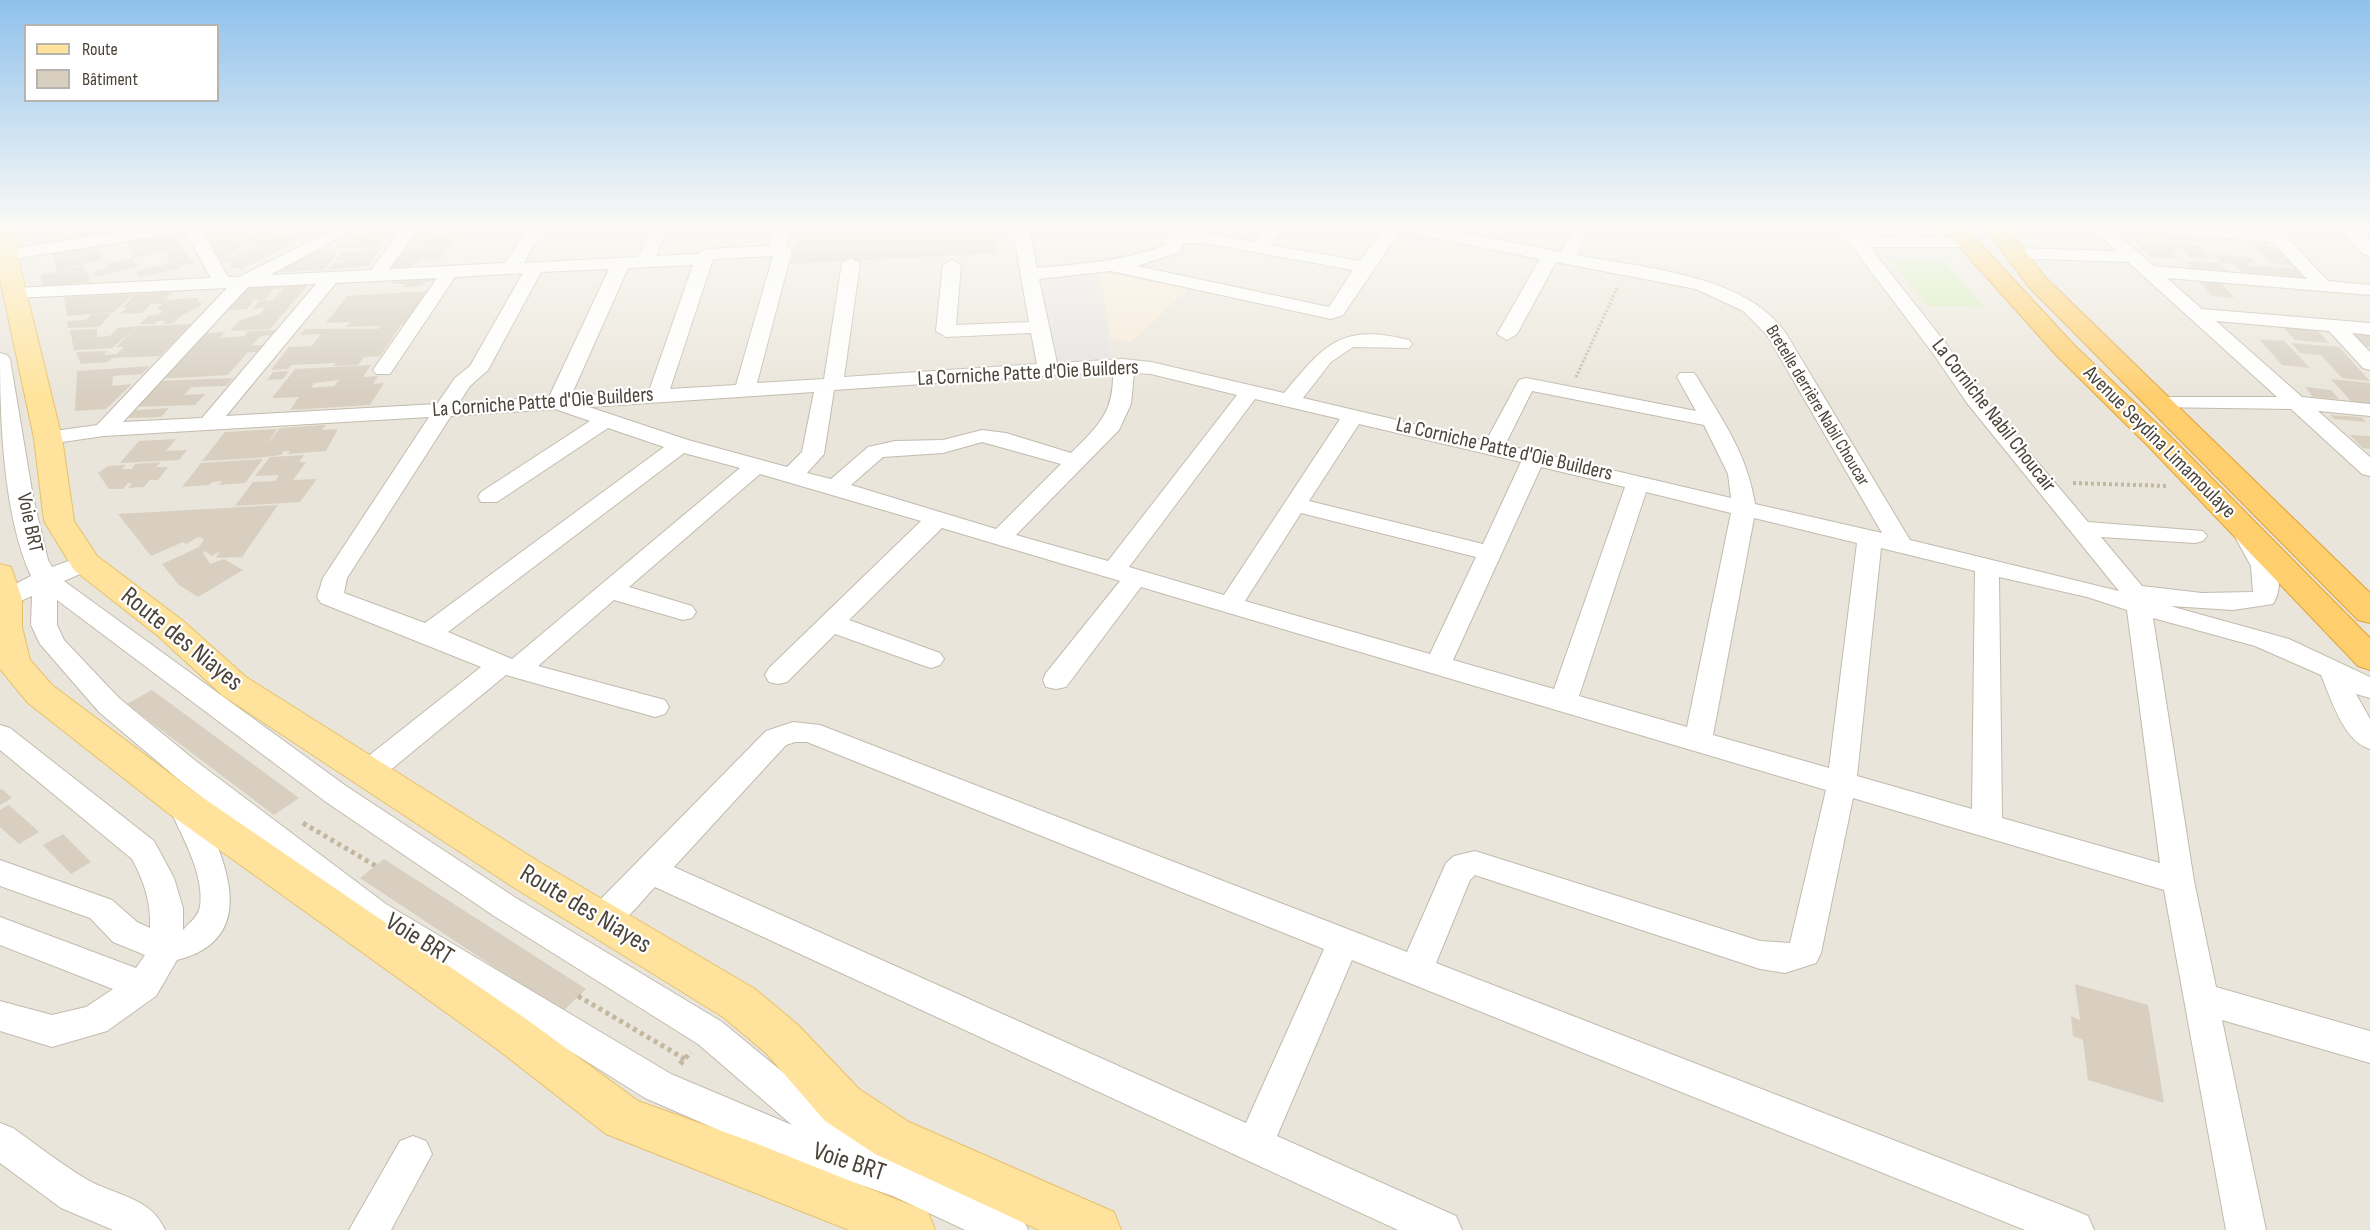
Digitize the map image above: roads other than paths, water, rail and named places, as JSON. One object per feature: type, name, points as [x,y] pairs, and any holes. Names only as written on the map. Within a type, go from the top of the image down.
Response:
[{"type":"highway","name":"Avenue Seydina Limamoulaye","points":[[2003,282],[2066,351],[2234,516],[2370,658]]},
{"type":"highway","name":"Avenue Seydina Limamoulaye","points":[[2037,282],[2162,403],[2369,611]]},
{"type":"main road","name":"Route des Niayes","points":[[12,282],[48,438],[59,521],[85,563],[170,628],[234,686],[367,773],[739,1004],[782,1039],[842,1106],[892,1138],[1096,1230]]},
{"type":"main road","points":[[2,592],[5,627],[14,664],[40,694],[182,803],[513,1035],[623,1119],[755,1167],[910,1230]]},
{"type":"street","points":[[15,293],[214,282]]},
{"type":"street","points":[[104,430],[243,282]]},
{"type":"street","points":[[209,423],[326,282]]},
{"type":"street","points":[[383,370],[442,282]]},
{"type":"street","points":[[526,282],[478,370],[462,382],[335,578],[330,597],[509,667],[655,707]]},
{"type":"street","points":[[612,282],[557,403],[604,421],[680,445],[836,487],[1000,538],[2178,881]]},
{"type":"street","points":[[657,396],[696,282]]},
{"type":"street","points":[[745,390],[774,282]]},
{"type":"street","points":[[792,475],[813,454],[829,385],[848,282]]},
{"type":"street","points":[[950,282],[946,331],[1041,327]]},
{"type":"street","points":[[1033,282],[1048,369]]},
{"type":"street","points":[[1187,282],[1322,313],[1336,312],[1354,282]]},
{"type":"street","points":[[1507,334],[1542,282]]},
{"type":"street","name":"Bretelle derrière Nabil Choucar","points":[[1689,282],[1701,285],[1750,307],[1775,332],[1900,544]]},
{"type":"street","name":"La Corniche Nabil Choucair","points":[[1889,282],[1940,349],[1974,399],[2045,482],[2136,600]]},
{"type":"street","points":[[2160,282],[2370,469]]},
{"type":"street","points":[[2293,282],[2370,290]]},
{"type":"street","points":[[2320,282],[2323,286]]},
{"type":"street","points":[[2194,314],[2370,329]]},
{"type":"street","points":[[2335,326],[2370,364]]},
{"type":"street","points":[[1289,401],[1332,349],[1343,343],[1370,338],[1402,344]]},
{"type":"street","name":"Voie BRT","points":[[0,359],[22,497],[36,560],[45,579],[44,626],[53,644],[109,705],[187,770],[375,913],[658,1086],[785,1141],[900,1180],[1008,1230]]},
{"type":"street","points":[[1000,538],[1111,425],[1120,410],[1125,388],[1123,365]]},
{"type":"street","name":"La Corniche Patte d'Oie Builders","points":[[48,438],[104,430],[557,403],[1123,365],[1179,374],[2136,600]]},
{"type":"street","points":[[1687,377],[1730,452],[1739,474],[1744,508],[1698,740]]},
{"type":"street","points":[[1492,447],[1523,385],[1532,383],[1712,420]]},
{"type":"street","points":[[1056,680],[1125,574],[1250,392]]},
{"type":"street","points":[[2162,403],[2296,404],[2370,410]]},
{"type":"street","points":[[1230,604],[1353,416]]},
{"type":"street","points":[[489,497],[604,421]]},
{"type":"street","points":[[836,487],[876,452],[895,448],[943,446],[982,436],[999,438],[1075,461]]},
{"type":"street","points":[[428,634],[680,445]]},
{"type":"street","points":[[1438,665],[1535,457]]},
{"type":"street","points":[[367,773],[610,590],[756,466]]},
{"type":"street","points":[[1563,702],[1638,481]]},
{"type":"street","points":[[1295,504],[1489,553]]},
{"type":"street","points":[[2136,600],[2241,602],[2264,598],[2269,581],[2262,562],[2234,516]]},
{"type":"street","points":[[778,675],[938,519]]},
{"type":"street","points":[[2082,529],[2195,536]]},
{"type":"street","points":[[1416,970],[1457,872],[1465,865],[1475,863],[1760,955],[1785,959],[1804,953],[1842,783],[1870,537]]},
{"type":"street","points":[[2,592],[45,579],[85,563]]},
{"type":"street","points":[[1987,565],[1987,826]]},
{"type":"street","name":"Voie BRT","points":[[45,579],[336,794],[505,907],[710,1033],[811,1118],[900,1180]]},
{"type":"street","points":[[610,590],[683,612]]},
{"type":"street","points":[[2136,600],[2292,650],[2370,689]]},
{"type":"street","points":[[2136,600],[2178,881],[2246,1230]]},
{"type":"street","points":[[831,623],[931,659]]},
{"type":"street","points":[[2331,668],[2354,718],[2370,739]]},
{"type":"street","points":[[601,920],[651,871],[776,738],[793,732],[810,732],[2074,1230]]},
{"type":"street","points":[[0,735],[143,850],[158,878],[168,908],[165,950],[144,986],[95,1020],[51,1031],[0,1016]]},
{"type":"street","points":[[0,873],[101,909],[125,932],[165,950],[191,943],[211,922],[216,906],[212,873],[182,803]]},
{"type":"street","points":[[651,871],[1442,1230]]},
{"type":"street","points":[[0,931],[144,986]]},
{"type":"street","points":[[1255,1145],[1344,941]]},
{"type":"street","points":[[2200,998],[2370,1047]]},
{"type":"street","points":[[0,1141],[75,1194],[123,1213],[145,1230]]},
{"type":"street","points":[[369,1230],[413,1154]]}]
